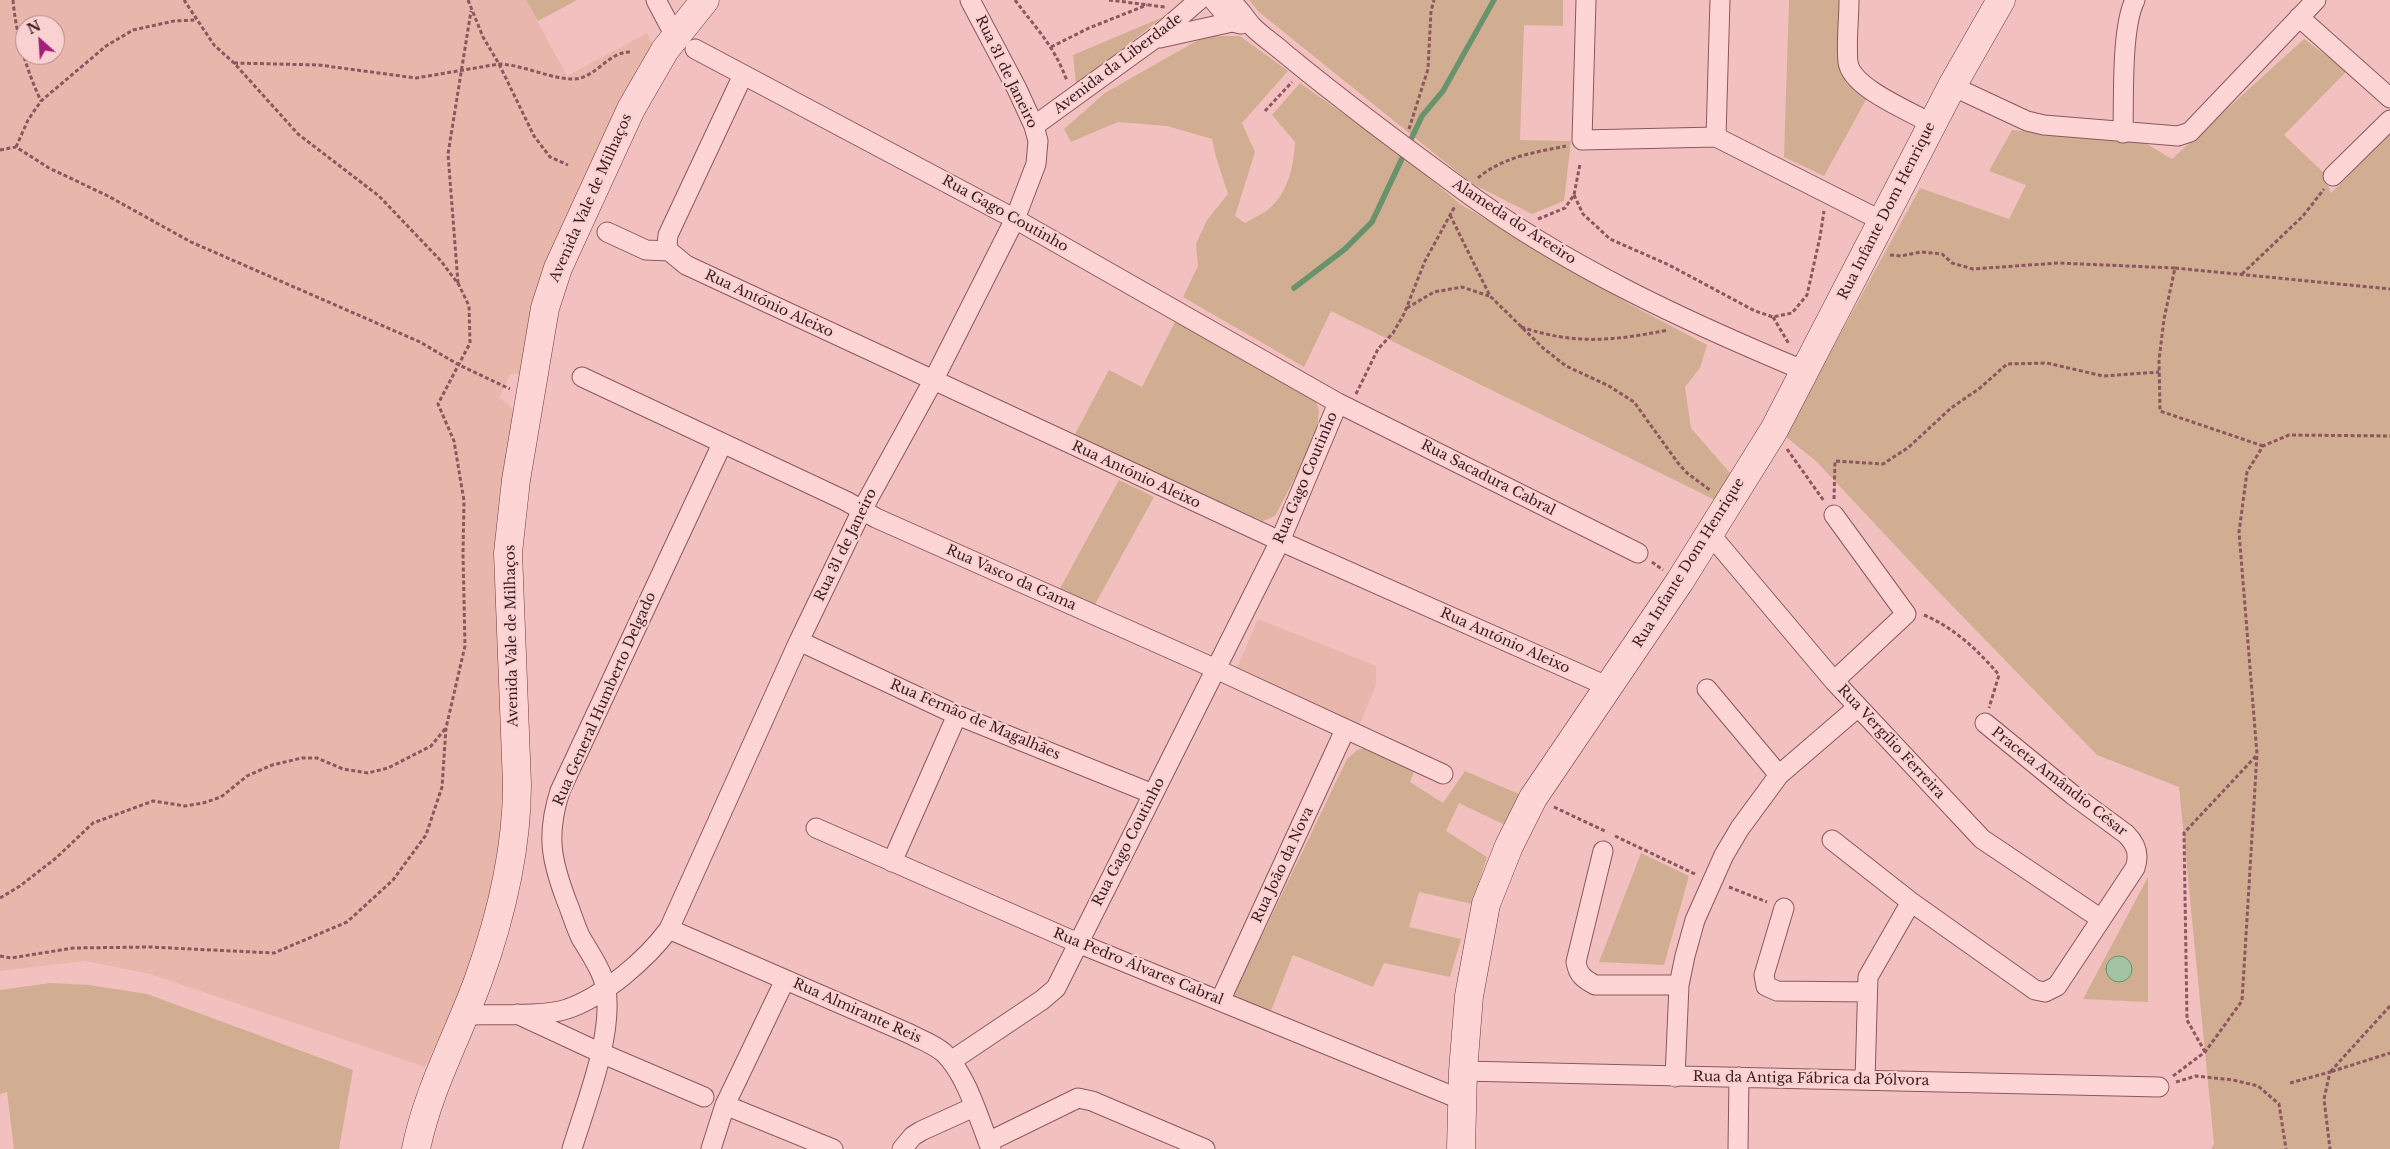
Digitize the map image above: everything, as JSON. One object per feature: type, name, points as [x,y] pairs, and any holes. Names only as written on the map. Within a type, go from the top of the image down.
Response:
[{"type":"street","points":[[656,0],[685,43]]},
{"type":"street","name":"Avenida Vale de Milhaços","points":[[416,1149],[432,1090],[478,982],[500,911],[512,859],[517,784],[508,553],[515,488],[546,308],[558,268],[631,109],[644,84],[685,43],[705,0]]},
{"type":"street","name":"Rua 31 de Janeiro","points":[[464,1015],[516,1014],[566,1010],[588,1000],[606,987],[658,944],[669,929],[799,641],[862,510],[933,381],[1016,219],[1036,164],[1038,142],[1034,126],[1014,82],[970,0]]},
{"type":"street","name":"Alameda do Areeiro","points":[[1213,0],[1239,12],[1304,69],[1464,190],[1519,227],[1594,274],[1677,316],[1805,371]]},
{"type":"street","points":[[1586,0],[1582,140],[1716,137],[1882,220]]},
{"type":"street","points":[[1716,137],[1720,0]]},
{"type":"street","points":[[1849,0],[1848,62],[1857,81],[1932,124]]},
{"type":"street","name":"Rua Infante Dom Henrique","points":[[1461,1149],[1463,1071],[1469,996],[1486,904],[1509,846],[1533,798],[1680,581],[1774,430],[1952,86],[2001,0]]},
{"type":"street","points":[[2123,132],[2126,36],[2128,14],[2135,0]]},
{"type":"street","points":[[1952,86],[2027,121],[2044,126],[2178,136],[2190,132],[2316,0]]},
{"type":"street","name":"Avenida da Liberdade","points":[[1034,126],[1154,39],[1193,6]]},
{"type":"street","points":[[1154,39],[1239,12]]},
{"type":"street","points":[[2300,17],[2390,98]]},
{"type":"street","name":"Rua Gago Coutinho","points":[[685,43],[1016,219],[1344,406],[1280,541],[1059,982],[1047,996],[951,1061]]},
{"type":"street","points":[[607,232],[646,250],[670,251],[667,245],[668,235],[743,75]]},
{"type":"street","points":[[2333,176],[2390,120]]},
{"type":"street","name":"Rua António Aleixo","points":[[670,251],[686,265],[933,381],[1280,541],[1609,687]]},
{"type":"street","name":"Rua Vasco da Gama","points":[[582,377],[876,518],[1216,669],[1443,774]]},
{"type":"street","name":"Rua Sacadura Cabral","points":[[1344,406],[1638,553]]},
{"type":"street","name":"Rua General Humberto Delgado","points":[[606,987],[578,932],[557,875],[552,853],[553,814],[560,791],[722,444]]},
{"type":"street","points":[[1834,515],[1906,614],[1834,681]]},
{"type":"street","name":"Rua Vergílio Ferreira","points":[[1710,534],[1834,681],[1987,844],[2101,919]]},
{"type":"street","name":"Rua Fernão de Magalhães","points":[[799,641],[957,714],[1153,794]]},
{"type":"street","points":[[1707,689],[1779,776]]},
{"type":"street","points":[[1675,1077],[1679,985],[1695,920],[1711,881],[1740,828],[1779,776],[1858,707]]},
{"type":"street","points":[[892,862],[957,714]]},
{"type":"street","name":"Praceta Amândio César","points":[[1911,902],[2035,990],[2042,992],[2054,989],[2060,984],[2135,868],[2138,858],[2132,841],[1985,723]]},
{"type":"street","name":"Rua João da Nova","points":[[1220,1001],[1345,730]]},
{"type":"street","name":"Rua Pedro Álvares Cabral","points":[[816,828],[1078,943],[1462,1100]]},
{"type":"street","points":[[1832,840],[1911,902],[1868,977],[1865,1080]]},
{"type":"street","points":[[1604,851],[1576,962],[1577,971],[1584,980],[1595,985],[1679,985]]},
{"type":"street","points":[[1784,908],[1764,975],[1766,986],[1777,991],[1867,992]]},
{"type":"street","name":"Rua Almirante Reis","points":[[669,929],[930,1044],[951,1061],[962,1080],[990,1145]]},
{"type":"street","points":[[712,1149],[725,1105],[785,980]]},
{"type":"street","points":[[572,1149],[601,1053],[607,1005],[606,987]]},
{"type":"street","name":"Rua 31 de Janeiro","points":[[516,1014],[704,1097]]},
{"type":"street","name":"Rua da Antiga Fábrica da Pólvora","points":[[1463,1071],[2159,1087]]},
{"type":"street","points":[[1738,1149],[1739,1077]]},
{"type":"street","points":[[990,1145],[1078,1098],[1092,1101],[1205,1149]]},
{"type":"street","points":[[725,1105],[833,1149]]},
{"type":"street","points":[[902,1149],[921,1130],[974,1108]]},
{"type":"path","points":[[13,0],[15,22],[30,78],[41,101]]},
{"type":"path","points":[[0,956],[12,958],[73,948],[150,947],[274,953],[347,922],[393,880],[426,835],[442,787],[446,728],[465,646],[464,501],[454,441],[438,404],[470,342],[469,306],[459,285],[441,261],[379,196],[298,134],[234,63],[214,44],[184,0]]},
{"type":"path","points":[[468,0],[483,37],[499,64],[534,136],[550,157],[568,164]]},
{"type":"path","points":[[1015,0],[1059,59],[1072,99]]},
{"type":"path","points":[[1108,0],[1176,8],[1193,6]]},
{"type":"path","points":[[1400,142],[1412,124],[1428,68],[1431,11],[1434,0]]},
{"type":"path","points":[[1051,47],[1089,28],[1147,5]]},
{"type":"path","points":[[459,285],[448,154],[471,11]]},
{"type":"path","points":[[16,147],[28,120],[41,101],[106,46],[133,30],[174,21],[198,20]]},
{"type":"path","points":[[234,63],[319,65],[416,78],[499,64],[512,65],[545,75],[572,79],[589,73],[621,52],[630,52]]},
{"type":"path","points":[[1265,111],[1304,69]]},
{"type":"path","points":[[1344,406],[1378,349],[1392,333],[1406,308],[1425,261],[1464,190],[1489,168],[1527,154],[1570,145],[1582,140]]},
{"type":"path","points":[[0,150],[16,147],[49,168],[108,196],[192,242],[420,342],[459,366],[506,388],[530,396]]},
{"type":"path","points":[[1519,227],[1565,208],[1574,195],[1580,164]]},
{"type":"path","points":[[2242,275],[2303,216],[2333,176]]},
{"type":"path","points":[[1574,195],[1583,214],[1610,239],[1669,265],[1755,311],[1774,317],[1792,313],[1806,295],[1820,237],[1826,193]]},
{"type":"path","points":[[1450,215],[1490,296],[1520,326],[1566,366],[1610,386],[1634,402],[1678,463],[1688,473],[1710,488],[1711,495]]},
{"type":"path","points":[[1884,254],[1901,256],[1921,252],[1942,254],[1952,263],[1973,269],[2058,263],[2175,268],[2390,289]]},
{"type":"path","points":[[2175,268],[2164,319],[2159,372],[2160,411],[2263,446]]},
{"type":"path","points":[[1406,308],[1434,292],[1462,287],[1490,296]]},
{"type":"path","points":[[1520,326],[1542,334],[1576,340],[1622,340],[1675,328]]},
{"type":"path","points":[[1834,515],[1835,461],[1883,464],[1909,447],[1951,408],[1980,388],[2007,364],[2047,363],[2103,376],[2159,372]]},
{"type":"path","points":[[1774,430],[1834,515]]},
{"type":"path","points":[[2159,1087],[2205,1052],[2242,1001],[2257,754],[2239,532],[2247,472],[2263,446],[2289,435],[2390,436]]},
{"type":"path","points":[[1638,553],[1680,581]]},
{"type":"path","points":[[1906,614],[1917,612],[1939,621],[1976,651],[1999,675],[1985,723]]},
{"type":"path","points":[[0,898],[20,886],[56,858],[93,823],[153,802],[185,806],[203,803],[221,797],[247,776],[272,765],[302,758],[317,758],[343,768],[368,773],[388,768],[431,746],[446,728]]},
{"type":"path","points":[[2205,1052],[2187,1020],[2184,833],[2257,754]]},
{"type":"path","points":[[1533,798],[1711,881],[1784,908]]},
{"type":"path","points":[[2330,1149],[2324,1099],[2330,1072],[2390,1006]]},
{"type":"path","points":[[2290,1082],[2330,1072],[2390,1053]]},
{"type":"path","points":[[2159,1087],[2196,1076],[2233,1080],[2258,1086],[2280,1104],[2286,1149]]},
{"type":"shaded area","points":[[0,0],[526,0],[567,76],[647,33],[653,44],[636,70],[544,271],[521,373],[510,374],[499,398],[510,406],[514,414],[508,783],[497,886],[469,974],[425,1067],[150,974],[85,961],[0,971]]},
{"type":"shaded area","points":[[526,0],[577,0],[538,21]]},
{"type":"shaded area","points":[[1249,0],[1563,0],[1563,26],[1524,25],[1520,140],[1571,141],[1564,201],[1532,214],[1471,183],[1259,12]]},
{"type":"shaded area","points":[[1789,0],[1842,0],[1842,69],[1847,81],[1867,98],[1824,176],[1784,157]]},
{"type":"shaded area","points":[[1163,17],[1076,85],[1073,55]]},
{"type":"shaded area","points":[[1205,36],[1240,36],[1288,71],[1242,123],[1255,152],[1235,216],[1245,223],[1261,214],[1276,202],[1286,186],[1293,160],[1295,142],[1272,115],[1300,83],[1408,160],[1460,204],[1631,305],[1707,345],[1700,368],[1685,387],[1691,428],[1730,473],[1715,500],[1331,311],[1304,367],[1183,297],[1198,266],[1196,244],[1207,220],[1228,194],[1212,139],[1167,126],[1118,122],[1071,142],[1064,129],[1105,93]]},
{"type":"shaded area","points":[[2304,39],[2347,71],[2284,135],[2323,172],[2331,193],[2390,135],[2390,1149],[2211,1149],[2214,1144],[2179,787],[2097,755],[1934,587],[1817,462],[1785,436],[1920,188],[2009,219],[2026,185],[1989,171],[2012,130],[2145,143],[2172,159]]},
{"type":"shaded area","points":[[1177,318],[1314,396],[1319,411],[1316,437],[1275,516],[1263,521],[1074,436],[1109,370],[1142,387]]},
{"type":"shaded area","points":[[1119,480],[1154,497],[1093,608],[1057,594]]},
{"type":"shaded area","points":[[1258,619],[1376,666],[1376,685],[1359,726],[1236,670]]},
{"type":"shaded area","points":[[1366,748],[1414,771],[1410,782],[1443,803],[1465,771],[1519,794],[1505,825],[1459,803],[1446,831],[1487,857],[1472,904],[1419,892],[1409,927],[1461,939],[1450,977],[1384,963],[1373,987],[1293,955],[1270,1013],[1238,1003],[1233,996],[1347,759],[1357,750]]},
{"type":"shaded area","points":[[1641,853],[1689,876],[1664,965],[1599,962]]},
{"type":"shaded area","points":[[2148,877],[2148,1002],[2083,999]]},
{"type":"shaded area","points":[[2119,956],[2128,960],[2132,969],[2128,978],[2119,982],[2110,978],[2106,969],[2110,960]]},
{"type":"shaded area","points":[[50,983],[89,985],[147,994],[353,1070],[339,1149],[14,1149],[7,1092],[0,1094],[0,990]]},
{"type":"waterway","points":[[1294,288],[1345,249],[1372,222],[1422,116],[1443,91],[1494,0]]}]
